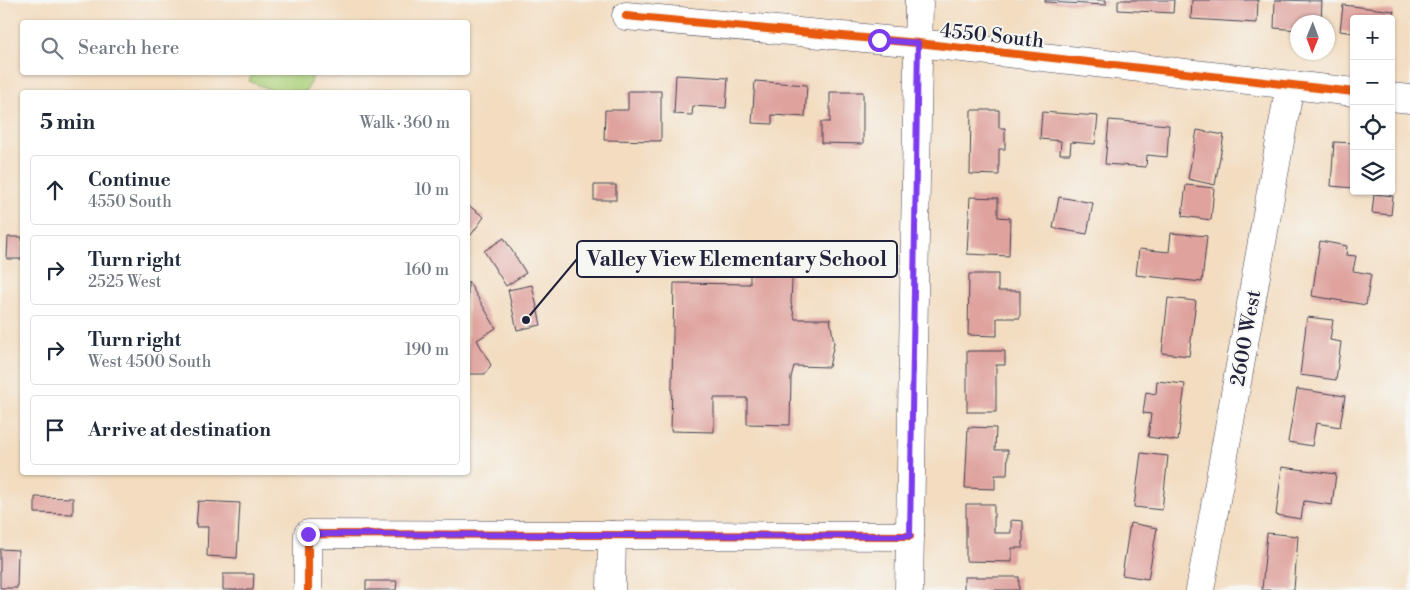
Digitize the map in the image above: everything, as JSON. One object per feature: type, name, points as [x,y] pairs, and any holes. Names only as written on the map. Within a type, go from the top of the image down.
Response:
[{"type":"street","points":[[909,590],[919,0]]},
{"type":"street","name":"4550 South","points":[[626,16],[918,43],[1350,92]]},
{"type":"street","name":"2600 West","points":[[1200,590],[1290,85]]},
{"type":"street","points":[[1395,97],[1410,99]]},
{"type":"street","points":[[308,590],[308,534],[910,536]]},
{"type":"street","points":[[611,590],[612,535]]},
{"type":"green space","points":[[252,75],[313,75],[307,90],[271,90],[249,81]]},
{"type":"building","points":[[1045,0],[1106,0],[1106,5],[1045,2]]},
{"type":"building","points":[[1118,0],[1174,0],[1173,13],[1118,10]]},
{"type":"building","points":[[1192,0],[1258,0],[1257,23],[1191,19]]},
{"type":"building","points":[[1275,0],[1322,1],[1321,15],[1290,15],[1290,29],[1274,28]]},
{"type":"building","points":[[1343,5],[1394,11],[1393,15],[1350,15],[1350,32],[1340,31]]},
{"type":"building","points":[[676,75],[728,78],[726,108],[693,106],[692,115],[674,114]]},
{"type":"building","points":[[755,81],[807,85],[805,117],[772,115],[772,124],[752,123]]},
{"type":"building","points":[[628,91],[661,91],[661,141],[604,140],[605,110],[628,110]]},
{"type":"building","points":[[830,92],[863,92],[863,144],[821,143],[821,122],[830,122]]},
{"type":"building","points":[[971,110],[999,110],[999,128],[1005,128],[1005,149],[999,149],[999,175],[970,174]]},
{"type":"building","points":[[1042,112],[1098,116],[1095,144],[1071,142],[1070,154],[1060,154],[1061,141],[1040,139]]},
{"type":"building","points":[[1109,120],[1169,125],[1167,157],[1147,155],[1146,167],[1105,164]]},
{"type":"building","points":[[1197,130],[1224,135],[1215,185],[1188,179]]},
{"type":"building","points":[[1334,142],[1350,143],[1350,188],[1331,186]]},
{"type":"building","points":[[594,185],[616,185],[616,200],[594,200]]},
{"type":"building","points":[[1186,185],[1214,188],[1211,220],[1182,216]]},
{"type":"building","points":[[1374,195],[1393,196],[1391,215],[1372,213]]},
{"type":"building","points":[[970,197],[998,198],[998,217],[1010,218],[1009,256],[967,254]]},
{"type":"building","points":[[1059,197],[1093,203],[1087,234],[1053,228]]},
{"type":"building","points":[[470,206],[484,217],[470,234]]},
{"type":"building","points":[[1171,233],[1207,236],[1202,282],[1136,275],[1139,249],[1169,252]]},
{"type":"building","points":[[8,237],[20,237],[20,259],[7,259]]},
{"type":"building","points":[[504,238],[526,273],[506,286],[484,251]]},
{"type":"building","points":[[1320,241],[1347,246],[1346,255],[1356,256],[1353,271],[1371,274],[1366,305],[1312,296]]},
{"type":"building","points":[[750,259],[793,260],[791,303],[795,319],[830,319],[834,343],[829,367],[794,366],[791,377],[790,425],[747,424],[747,398],[714,398],[714,432],[671,431],[674,283],[750,284]]},
{"type":"building","points":[[969,274],[998,274],[998,291],[1020,291],[1020,318],[997,318],[997,336],[968,335]]},
{"type":"building","points":[[470,284],[496,328],[477,340],[491,365],[485,374],[470,374]]},
{"type":"building","points":[[532,285],[541,325],[517,330],[508,290]]},
{"type":"building","points":[[1168,298],[1196,301],[1189,356],[1162,353]]},
{"type":"building","points":[[1307,317],[1333,320],[1330,340],[1341,342],[1336,380],[1300,375]]},
{"type":"building","points":[[967,351],[1005,351],[1005,365],[996,365],[996,412],[967,412]]},
{"type":"building","points":[[1157,381],[1185,384],[1178,441],[1148,437],[1151,414],[1143,413],[1146,392],[1156,394]]},
{"type":"building","points":[[1297,389],[1345,396],[1340,427],[1316,423],[1312,446],[1288,442]]},
{"type":"building","points":[[968,427],[996,428],[995,450],[1008,450],[1007,475],[995,475],[995,489],[965,488]]},
{"type":"building","points":[[1141,453],[1168,456],[1162,510],[1134,507]]},
{"type":"building","points":[[1282,467],[1336,474],[1332,505],[1304,501],[1301,519],[1276,515]]},
{"type":"building","points":[[35,497],[73,498],[73,514],[35,513]]},
{"type":"building","points":[[198,501],[240,503],[237,558],[207,556],[208,527],[196,527]]},
{"type":"building","points":[[966,504],[994,504],[994,533],[1011,533],[1011,520],[1023,521],[1023,548],[1012,548],[1012,562],[966,561]]},
{"type":"building","points":[[1130,523],[1157,528],[1148,579],[1122,575]]},
{"type":"building","points":[[1267,533],[1298,536],[1294,590],[1262,590]]},
{"type":"building","points":[[0,549],[18,550],[17,588],[0,588]]},
{"type":"building","points":[[223,574],[254,574],[253,590],[223,590]]},
{"type":"building","points":[[964,577],[1019,577],[1019,590],[964,590]]},
{"type":"building","points":[[366,581],[397,581],[396,590],[366,590]]},
{"type":"cycle path","points":[[626,16],[918,43],[1350,92]]},
{"type":"cycle path","points":[[308,590],[308,534],[910,536]]},
{"type":"place","name":"Valley View Elementary School","points":[[526,320]]},
{"type":"route","points":[[308,534],[910,536],[918,43],[879,40]]}]
